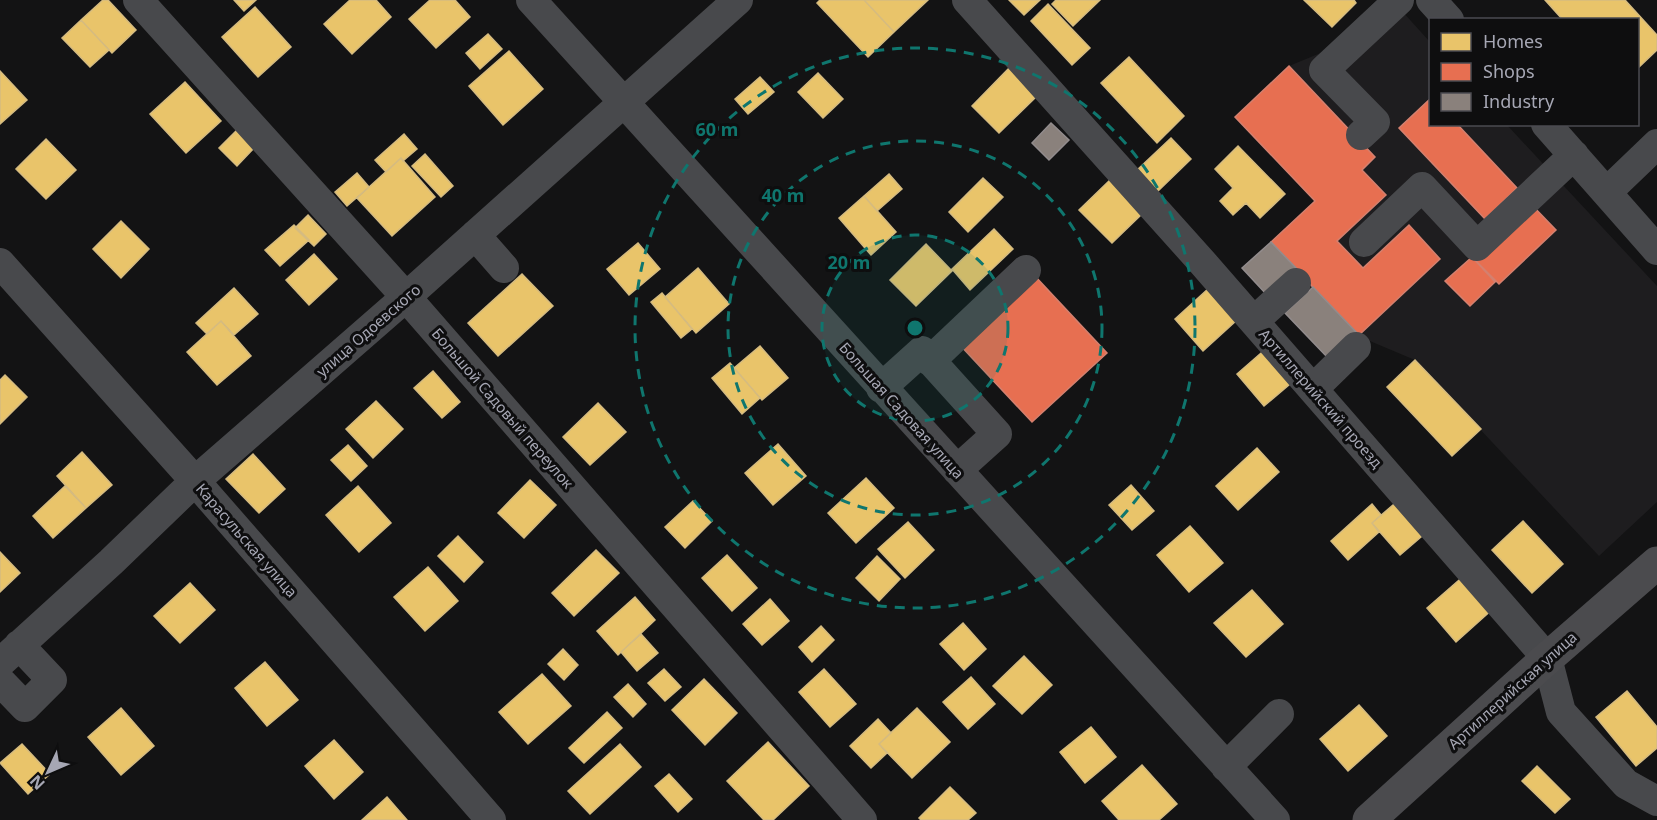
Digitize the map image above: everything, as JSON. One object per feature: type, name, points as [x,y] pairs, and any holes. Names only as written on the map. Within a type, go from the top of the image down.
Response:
[{"type":"main road","name":"Артиллерийская улица","points":[[1369,820],[1547,658],[1657,563]]},
{"type":"street","name":"Большой Садовый переулок","points":[[138,0],[406,297],[862,820]]},
{"type":"street","name":"Большая Садовая улица","points":[[531,0],[1275,820]]},
{"type":"street","name":"улица Одоевского","points":[[10,654],[195,481],[475,236],[738,0]]},
{"type":"street","name":"Артиллерийский проезд","points":[[967,0],[1254,321],[1547,658],[1561,712],[1626,784],[1657,801]]},
{"type":"street","points":[[1353,118],[1317,77],[1399,0]]},
{"type":"street","points":[[1431,0],[1447,18]]},
{"type":"street","points":[[1548,126],[1657,250]]},
{"type":"street","points":[[1607,192],[1657,144]]},
{"type":"street","points":[[1364,242],[1422,187],[1477,246],[1574,154]]},
{"type":"street","points":[[475,236],[504,268]]},
{"type":"street","name":"Карасульская улица","points":[[0,263],[195,481],[491,820]]},
{"type":"street","points":[[930,361],[1026,270]]},
{"type":"street","points":[[1254,321],[1296,283]]},
{"type":"street","points":[[1312,389],[1356,347]]},
{"type":"street","points":[[882,388],[922,351],[997,434],[957,470]]},
{"type":"street","points":[[0,681],[25,707],[52,680],[10,654]]},
{"type":"street","points":[[1226,767],[1279,714]]},
{"type":"shaded area","points":[[1377,0],[1392,0],[1429,41],[1429,126],[1508,126],[1657,286],[1657,502],[1599,556],[1415,360],[1358,336],[1315,201],[1235,117],[1289,66],[1323,52]]},
{"type":"building: Homes","points":[[103,0],[108,0],[136,30],[112,53],[81,20]]},
{"type":"building: Homes","points":[[234,0],[256,0],[244,11]]},
{"type":"building: Homes","points":[[350,0],[376,0],[391,17],[352,54],[324,24]]},
{"type":"building: Homes","points":[[430,0],[455,0],[470,17],[436,48],[409,19]]},
{"type":"building: Homes","points":[[820,0],[864,0],[894,32],[868,57],[817,3]]},
{"type":"building: Homes","points":[[864,0],[928,0],[894,32]]},
{"type":"building: Homes","points":[[1009,0],[1040,0],[1024,15]]},
{"type":"building: Homes","points":[[1056,0],[1100,0],[1073,26],[1052,4]]},
{"type":"building: Homes","points":[[1304,0],[1354,0],[1356,3],[1332,27]]},
{"type":"building: Homes","points":[[1545,0],[1625,0],[1657,35],[1657,50],[1639,67],[1639,18],[1561,18]]},
{"type":"building: Homes","points":[[1048,4],[1090,48],[1072,65],[1031,21]]},
{"type":"building: Homes","points":[[255,7],[291,47],[258,77],[222,37]]},
{"type":"building: Homes","points":[[81,20],[109,50],[90,67],[62,38]]},
{"type":"building: Homes","points":[[488,34],[502,49],[480,69],[466,53]]},
{"type":"building: Homes","points":[[509,51],[543,89],[503,125],[469,86]]},
{"type":"building: Homes","points":[[1129,57],[1184,116],[1157,143],[1101,83]]},
{"type":"building: Homes","points":[[1010,67],[1038,95],[999,133],[972,106]]},
{"type":"building: Homes","points":[[0,71],[27,100],[0,124]]},
{"type":"building: Homes","points":[[818,73],[843,99],[823,118],[798,92]]},
{"type":"building: Homes","points":[[760,77],[774,92],[748,114],[735,99]]},
{"type":"building: Homes","points":[[185,82],[221,121],[186,153],[150,114]]},
{"type":"building: Homes","points":[[238,129],[256,146],[237,166],[219,148]]},
{"type":"building: Homes","points":[[404,134],[417,149],[403,161],[401,158],[386,172],[375,160]]},
{"type":"building: Homes","points":[[1171,138],[1191,159],[1156,193],[1136,171]]},
{"type":"building: Homes","points":[[46,139],[76,170],[46,199],[16,169]]},
{"type":"building: Homes","points":[[1238,146],[1285,194],[1260,218],[1246,203],[1233,215],[1220,201],[1233,188],[1215,169]]},
{"type":"building: Homes","points":[[425,154],[453,186],[441,197],[412,166]]},
{"type":"building: Homes","points":[[401,158],[435,197],[392,236],[357,198]]},
{"type":"building: Homes","points":[[357,173],[369,187],[347,206],[335,192]]},
{"type":"building: Homes","points":[[889,174],[902,189],[877,211],[864,196]]},
{"type":"building: Homes","points":[[983,178],[1003,197],[968,232],[949,212]]},
{"type":"building: Homes","points":[[1111,179],[1143,213],[1112,243],[1079,210]]},
{"type":"building: Homes","points":[[864,196],[896,232],[871,255],[839,218]]},
{"type":"building: Homes","points":[[308,215],[326,234],[314,246],[295,228]]},
{"type":"building: Homes","points":[[121,221],[149,249],[121,278],[93,249]]},
{"type":"building: Homes","points":[[294,225],[309,240],[280,266],[265,250]]},
{"type":"building: Homes","points":[[994,229],[1013,249],[970,290],[952,269]]},
{"type":"building: Homes","points":[[638,243],[660,269],[629,295],[607,269]]},
{"type":"building: Homes","points":[[926,244],[952,271],[916,306],[890,280]]},
{"type":"building: Homes","points":[[314,254],[337,279],[309,305],[286,280]]},
{"type":"building: Homes","points":[[698,268],[729,304],[696,333],[665,297]]},
{"type":"building: Homes","points":[[522,274],[553,306],[498,356],[468,323]]},
{"type":"building: Homes","points":[[234,288],[258,314],[234,335],[221,321],[207,334],[196,323]]},
{"type":"building: Homes","points":[[1209,288],[1237,320],[1203,351],[1175,319]]},
{"type":"building: Homes","points":[[662,293],[692,329],[681,338],[651,302]]},
{"type":"building: Homes","points":[[221,321],[251,356],[217,385],[187,352]]},
{"type":"building: Homes","points":[[760,346],[788,378],[762,400],[734,368]]},
{"type":"building: Homes","points":[[1268,347],[1296,379],[1264,406],[1237,374]]},
{"type":"building: Homes","points":[[1415,360],[1481,429],[1452,456],[1387,387]]},
{"type":"building: Homes","points":[[730,363],[760,398],[742,414],[712,378]]},
{"type":"building: Homes","points":[[433,371],[460,402],[442,418],[414,388]]},
{"type":"building: Homes","points":[[5,375],[27,397],[0,424],[0,380]]},
{"type":"building: Homes","points":[[376,401],[403,429],[373,458],[346,429]]},
{"type":"building: Homes","points":[[598,403],[626,432],[590,465],[563,437]]},
{"type":"building: Homes","points":[[778,444],[806,476],[773,505],[745,473]]},
{"type":"building: Homes","points":[[348,445],[367,466],[351,481],[331,460]]},
{"type":"building: Homes","points":[[1257,448],[1279,472],[1238,510],[1216,486]]},
{"type":"building: Homes","points":[[82,452],[112,485],[86,508],[57,476]]},
{"type":"building: Homes","points":[[253,454],[285,489],[259,513],[226,479]]},
{"type":"building: Homes","points":[[866,478],[894,508],[856,543],[828,513]]},
{"type":"building: Homes","points":[[530,480],[556,505],[524,538],[498,513]]},
{"type":"building: Homes","points":[[1131,485],[1154,511],[1132,530],[1109,505]]},
{"type":"building: Homes","points":[[65,486],[86,508],[53,538],[33,516]]},
{"type":"building: Homes","points":[[358,486],[391,523],[359,552],[326,515]]},
{"type":"building: Homes","points":[[1400,499],[1428,531],[1400,555],[1372,523]]},
{"type":"building: Homes","points":[[693,501],[712,521],[685,548],[665,527]]},
{"type":"building: Homes","points":[[1372,504],[1381,515],[1372,523],[1379,532],[1348,560],[1331,541]]},
{"type":"building: Homes","points":[[1523,521],[1563,564],[1532,593],[1492,550]]},
{"type":"building: Homes","points":[[908,522],[934,550],[905,578],[878,549]]},
{"type":"building: Homes","points":[[1190,526],[1223,563],[1189,592],[1157,555]]},
{"type":"building: Homes","points":[[458,536],[483,562],[464,582],[438,556]]},
{"type":"building: Homes","points":[[596,550],[619,573],[574,616],[552,593]]},
{"type":"building: Homes","points":[[0,552],[20,573],[0,592]]},
{"type":"building: Homes","points":[[727,555],[757,588],[732,611],[702,578]]},
{"type":"building: Homes","points":[[877,556],[900,579],[879,601],[856,578]]},
{"type":"building: Homes","points":[[428,567],[458,601],[425,631],[394,597]]},
{"type":"building: Homes","points":[[1466,574],[1495,607],[1456,642],[1427,608]]},
{"type":"building: Homes","points":[[190,583],[215,610],[180,643],[154,616]]},
{"type":"building: Homes","points":[[1252,590],[1283,624],[1246,657],[1214,623]]},
{"type":"building: Homes","points":[[635,597],[655,620],[618,655],[597,631]]},
{"type":"building: Homes","points":[[770,599],[789,621],[762,645],[743,624]]},
{"type":"building: Homes","points":[[963,623],[986,649],[964,670],[940,644]]},
{"type":"building: Homes","points":[[821,626],[834,640],[812,662],[799,647]]},
{"type":"building: Homes","points":[[641,634],[658,653],[637,671],[621,652]]},
{"type":"building: Homes","points":[[563,649],[578,665],[564,680],[548,664]]},
{"type":"building: Homes","points":[[1024,656],[1052,685],[1022,714],[993,686]]},
{"type":"building: Homes","points":[[265,662],[298,700],[267,726],[235,688]]},
{"type":"building: Homes","points":[[664,669],[681,687],[665,701],[648,683]]},
{"type":"building: Homes","points":[[824,669],[856,704],[830,727],[799,692]]},
{"type":"building: Homes","points":[[542,674],[571,706],[528,744],[499,712]]},
{"type":"building: Homes","points":[[971,677],[995,704],[968,729],[943,702]]},
{"type":"building: Homes","points":[[704,679],[737,713],[705,745],[672,710]]},
{"type":"building: Homes","points":[[628,684],[646,704],[633,717],[614,697]]},
{"type":"building: Homes","points":[[1627,691],[1657,727],[1657,748],[1636,766],[1596,717]]},
{"type":"building: Homes","points":[[1359,705],[1387,736],[1348,771],[1320,739]]},
{"type":"building: Homes","points":[[121,708],[154,746],[121,775],[88,737]]},
{"type":"building: Homes","points":[[917,708],[950,742],[912,778],[879,744]]},
{"type":"building: Homes","points":[[607,712],[622,728],[584,763],[569,748]]},
{"type":"building: Homes","points":[[878,719],[891,733],[879,744],[887,753],[871,768],[850,746]]},
{"type":"building: Homes","points":[[1091,727],[1116,757],[1085,783],[1060,752]]},
{"type":"building: Homes","points":[[334,740],[363,772],[334,799],[305,766]]},
{"type":"building: Homes","points":[[768,742],[809,786],[773,820],[764,820],[727,781]]},
{"type":"building: Homes","points":[[22,744],[50,774],[28,794],[0,763]]},
{"type":"building: Homes","points":[[620,744],[641,767],[590,814],[568,791]]},
{"type":"building: Homes","points":[[1142,765],[1177,804],[1159,820],[1119,820],[1102,801]]},
{"type":"building: Homes","points":[[1537,766],[1570,799],[1555,813],[1522,781]]},
{"type":"building: Homes","points":[[669,774],[692,799],[678,812],[655,786]]},
{"type":"building: Homes","points":[[950,787],[976,813],[968,820],[921,820],[919,818]]},
{"type":"building: Homes","points":[[387,797],[407,820],[362,820]]},
{"type":"building: Shops","points":[[1289,66],[1375,157],[1362,170],[1386,195],[1337,241],[1363,268],[1409,225],[1440,259],[1358,336],[1271,242],[1315,201],[1235,117]]},
{"type":"building: Shops","points":[[1429,100],[1429,126],[1459,126],[1517,188],[1485,219],[1399,128]]},
{"type":"building: Shops","points":[[1529,202],[1556,230],[1499,284],[1472,257]]},
{"type":"building: Shops","points":[[1472,257],[1495,282],[1470,306],[1445,281]]},
{"type":"building: Shops","points":[[1034,275],[1107,353],[1032,422],[959,344]]},
{"type":"building: Industry","points":[[1051,123],[1069,140],[1049,160],[1032,143]]},
{"type":"building: Industry","points":[[1271,242],[1296,268],[1267,295],[1242,268]]},
{"type":"building: Industry","points":[[1313,287],[1357,333],[1329,359],[1285,313]]}]
